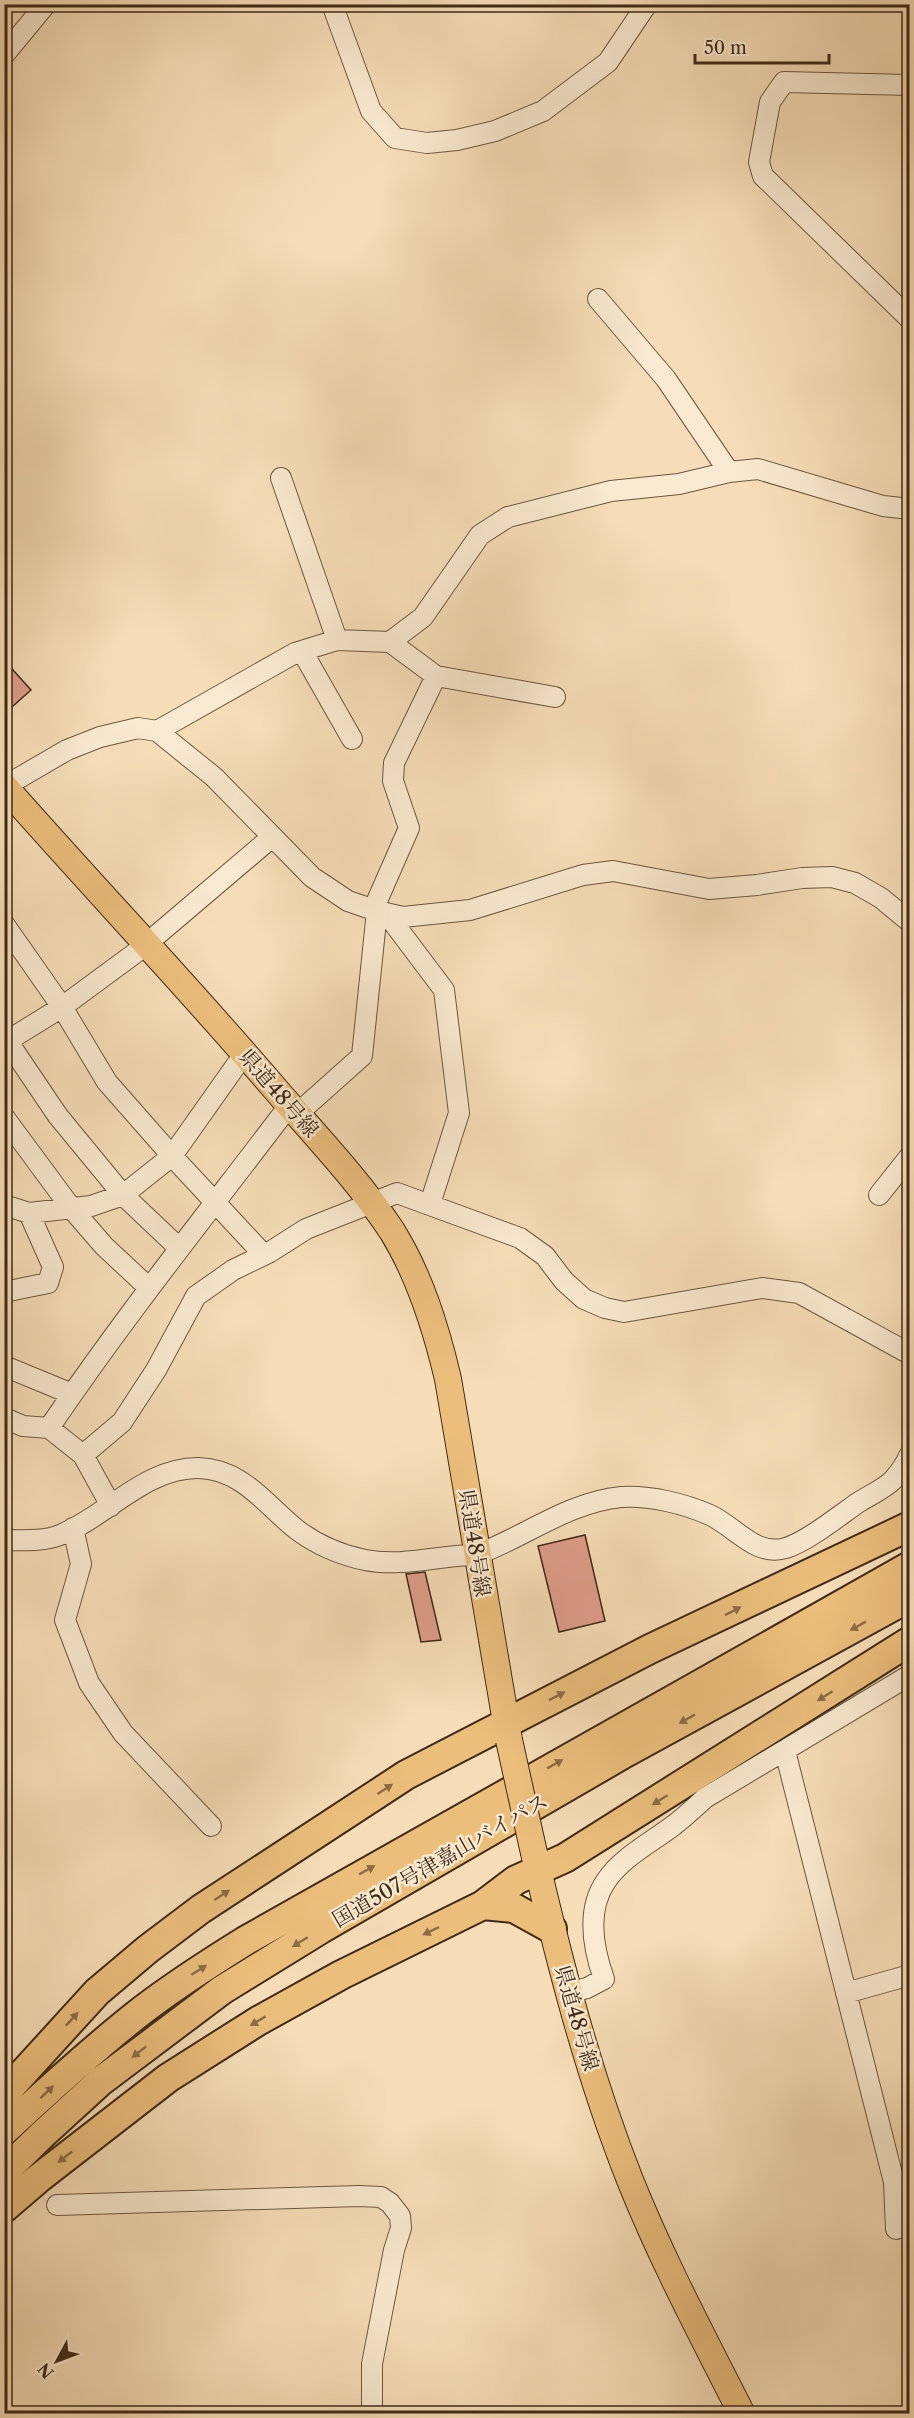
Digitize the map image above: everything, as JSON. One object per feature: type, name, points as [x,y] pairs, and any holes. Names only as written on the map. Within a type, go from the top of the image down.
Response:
[{"type":"highway","points":[[4,2094],[97,1992],[201,1908],[406,1775],[507,1731],[650,1649],[909,1526]]},
{"type":"highway","name":"国道507号津嘉山バイパス","points":[[4,2131],[75,2066],[136,2015],[187,1978],[245,1941],[909,1566]]},
{"type":"highway","name":"国道507号津嘉山バイパス","points":[[4,2172],[101,2081],[222,1990],[321,1929],[625,1753],[909,1598]]},
{"type":"highway","points":[[4,2208],[168,2078],[258,2021],[341,1975],[483,1905],[536,1862],[565,1858],[909,1641]]},
{"type":"highway","points":[[483,1905],[514,1908],[552,1929]]},
{"type":"main road","name":"県道48号線","points":[[8,796],[148,943],[247,1056],[371,1202],[392,1232],[411,1267],[434,1325],[448,1379],[507,1731],[567,1993],[612,2132],[631,2182],[694,2321],[742,2414]]},
{"type":"street","points":[[4,56],[46,4]]},
{"type":"street","points":[[332,4],[371,111],[395,138],[427,143],[457,140],[495,131],[543,111],[608,62],[647,4]]},
{"type":"street","points":[[909,85],[784,82],[770,102],[759,162],[763,176],[909,318]]},
{"type":"street","points":[[598,299],[666,379],[729,472]]},
{"type":"street","points":[[390,642],[423,617],[480,535],[508,517],[611,491],[679,484],[729,472],[758,470],[883,506],[909,509]]},
{"type":"street","points":[[281,478],[337,640]]},
{"type":"street","points":[[157,731],[302,651],[337,640],[390,642],[436,676],[555,697]]},
{"type":"street","points":[[302,651],[352,739]]},
{"type":"street","points":[[49,1428],[149,1288],[282,1115],[294,1111],[362,1056],[379,911],[409,828],[393,781],[394,763],[436,676]]},
{"type":"street","points":[[8,796],[67,750],[100,736],[138,728],[157,731],[214,777],[271,838],[312,877],[348,901],[379,911],[403,917],[471,910],[583,875],[613,871],[709,889],[802,878],[832,878],[855,883],[881,897],[909,922]]},
{"type":"street","points":[[180,1248],[123,1195],[58,1116],[6,1040],[62,1007],[148,943],[271,838]]},
{"type":"street","points":[[379,911],[444,990],[459,1113],[430,1204]]},
{"type":"street","points":[[4,924],[62,1007],[107,1082],[264,1255]]},
{"type":"street","points":[[13,1205],[72,1209],[91,1206],[123,1195],[172,1156],[237,1064],[247,1056]]},
{"type":"street","points":[[4,1117],[72,1209],[104,1246],[149,1288]]},
{"type":"street","points":[[879,1195],[909,1155]]},
{"type":"street","points":[[83,1455],[122,1422],[156,1370],[196,1296],[233,1270],[264,1255],[306,1229],[397,1193],[520,1238],[545,1256],[564,1281],[584,1299],[605,1308],[624,1312],[762,1287],[799,1293],[909,1354]]},
{"type":"street","points":[[4,1292],[48,1283],[53,1268],[13,1205]]},
{"type":"street","points":[[4,1366],[72,1394]]},
{"type":"street","points":[[4,1418],[23,1426],[49,1428],[83,1455],[111,1506]]},
{"type":"street","points":[[4,1540],[41,1540],[58,1536],[111,1506],[148,1481],[171,1471],[201,1468],[225,1473],[243,1482],[296,1528],[317,1542],[341,1553],[365,1560],[396,1563],[477,1554],[593,1502],[623,1497],[656,1499],[709,1515],[733,1527],[752,1544],[768,1550],[787,1548],[892,1481],[906,1464],[909,1454]]},
{"type":"street","points":[[73,1528],[81,1564],[65,1620],[89,1683],[123,1733],[212,1826]]},
{"type":"street","points":[[567,1993],[587,1988],[604,1979],[593,1937],[594,1911],[606,1881],[633,1855],[676,1824],[705,1798],[909,1675]]},
{"type":"street","points":[[785,1751],[894,2182],[896,2229]]},
{"type":"street","points":[[846,1993],[909,1975]]},
{"type":"street","points":[[57,2205],[359,2196],[381,2198],[390,2203],[400,2216],[401,2228],[372,2364],[372,2414]]},
{"type":"building","points":[[4,660],[31,690],[4,714]]},
{"type":"building","points":[[585,1535],[605,1621],[559,1632],[538,1546]]},
{"type":"building","points":[[425,1572],[441,1640],[421,1642],[406,1574]]}]
